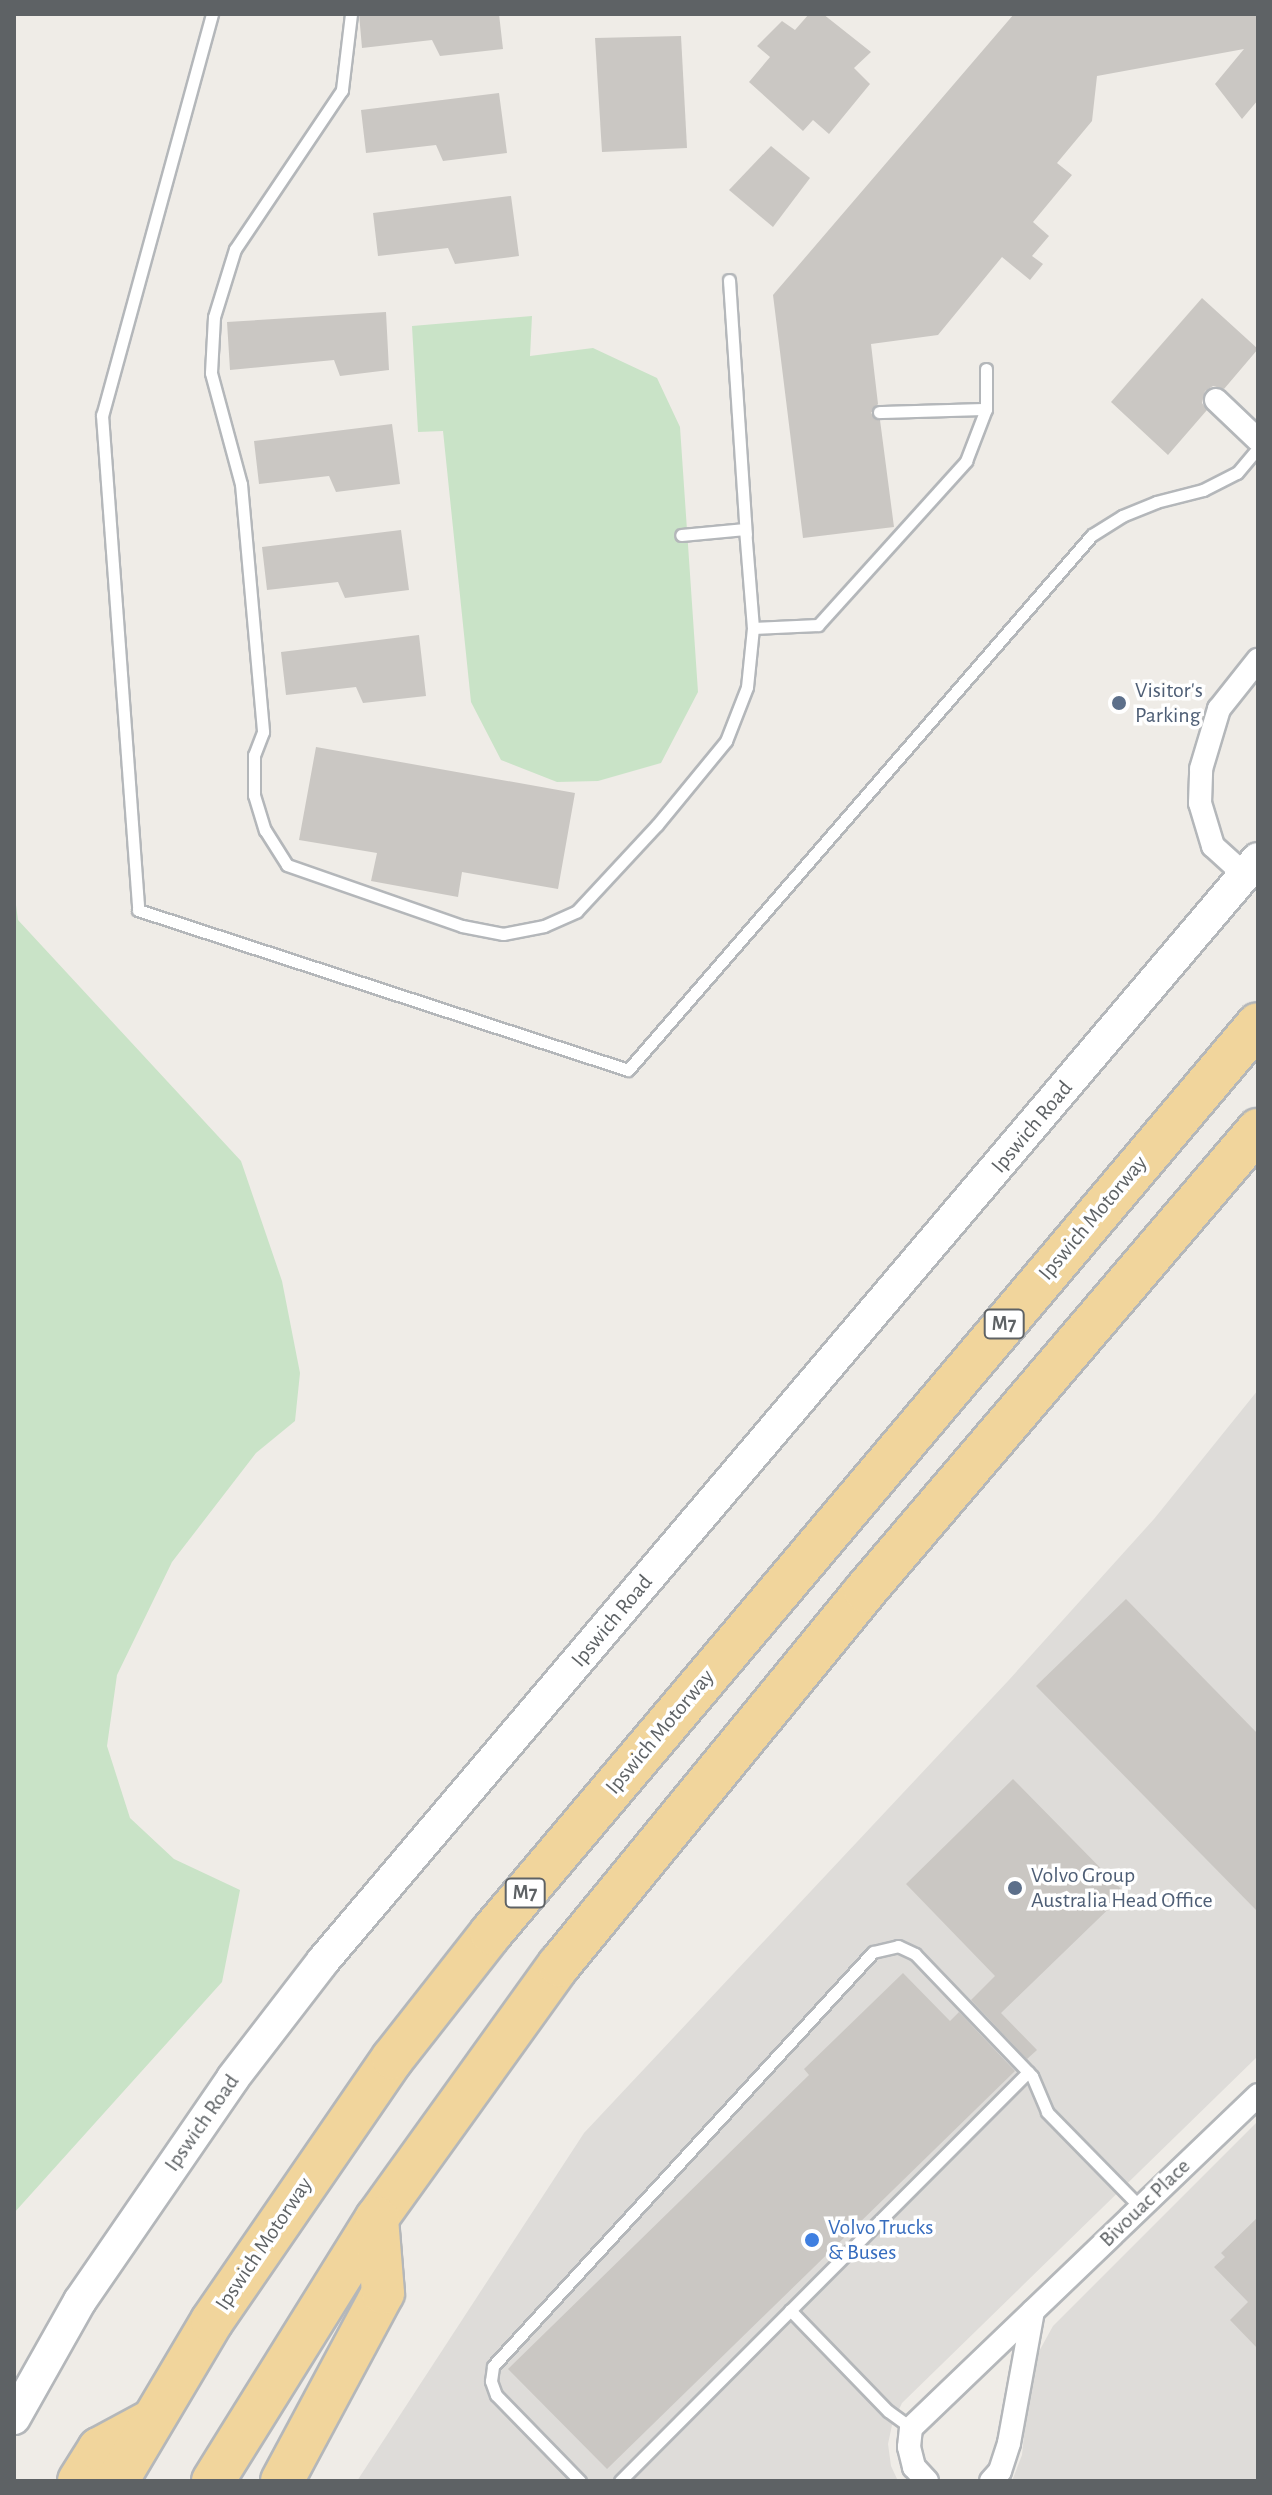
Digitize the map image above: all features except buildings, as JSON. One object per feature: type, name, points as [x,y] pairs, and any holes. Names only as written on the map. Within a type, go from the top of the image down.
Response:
[{"type":"highway","name":"Ipswich Motorway","points":[[117,2481],[212,2321],[393,2058],[491,1933],[1258,1024]]},
{"type":"highway","points":[[213,2481],[377,2218],[504,2039],[642,1859],[1258,1130]]},
{"type":"highway","points":[[282,2481],[383,2293],[377,2218]]},
{"type":"highway","points":[[79,2481],[99,2449],[151,2421]]},
{"type":"street","points":[[1216,400],[1258,440]]},
{"type":"street","points":[[1252,867],[1213,846],[1200,803],[1201,769],[1219,709],[1258,660]]},
{"type":"street","name":"Ipswich Road","points":[[14,2418],[80,2301],[233,2078],[323,1961],[1252,867]]},
{"type":"street","name":"Bivouac Place","points":[[911,2428],[1258,2095]]},
{"type":"street","points":[[991,2481],[1000,2471],[1009,2443],[1033,2311]]},
{"type":"street","points":[[911,2428],[909,2447],[914,2467],[927,2481]]},
{"type":"lane","points":[[212,14],[102,415],[138,910],[628,1070],[1092,535],[1122,516],[1156,502],[1203,490],[1237,473],[1258,448]]},
{"type":"lane","points":[[351,14],[342,90],[235,249],[214,317],[211,373],[241,484],[263,732],[254,755],[254,795],[265,830],[287,865],[462,926],[503,934],[544,926],[577,911],[657,825],[726,741],[747,687],[753,628],[729,280]]},
{"type":"lane","points":[[753,628],[818,625],[966,461],[986,409],[986,369]]},
{"type":"lane","points":[[879,412],[986,409]]},
{"type":"lane","points":[[681,535],[745,529],[746,534]]},
{"type":"lane","points":[[580,2481],[496,2395],[491,2384],[493,2366],[868,1956],[885,1947],[908,1949],[1028,2072],[1047,2112],[1141,2208]]},
{"type":"lane","points":[[620,2481],[1028,2072]]},
{"type":"lane","points":[[790,2310],[888,2411],[911,2428]]},
{"type":"shaded area","points":[[1258,1390],[1258,2056],[902,2403],[888,2444],[891,2466],[898,2481],[357,2481],[584,2133],[1008,1681],[1154,1519]]},
{"type":"shaded area","points":[[1258,2121],[1258,2481],[1012,2481],[1022,2455],[1030,2377],[1037,2355],[1053,2326]]},
{"type":"green space","points":[[532,316],[530,356],[593,348],[657,378],[680,427],[698,692],[661,763],[598,781],[557,782],[501,760],[471,702],[443,431],[418,432],[412,326]]},
{"type":"green space","points":[[14,890],[18,920],[241,1161],[282,1281],[300,1373],[295,1421],[256,1453],[172,1562],[117,1675],[107,1746],[130,1818],[174,1859],[240,1890],[222,1982],[14,2213]]},
{"type":"place","name":"Visitor's Parking","points":[[1119,703]]},
{"type":"place","name":"Volvo Group Australia Head Office","points":[[1015,1888]]},
{"type":"place","name":"Volvo Trucks & Buses","points":[[812,2240]]}]
